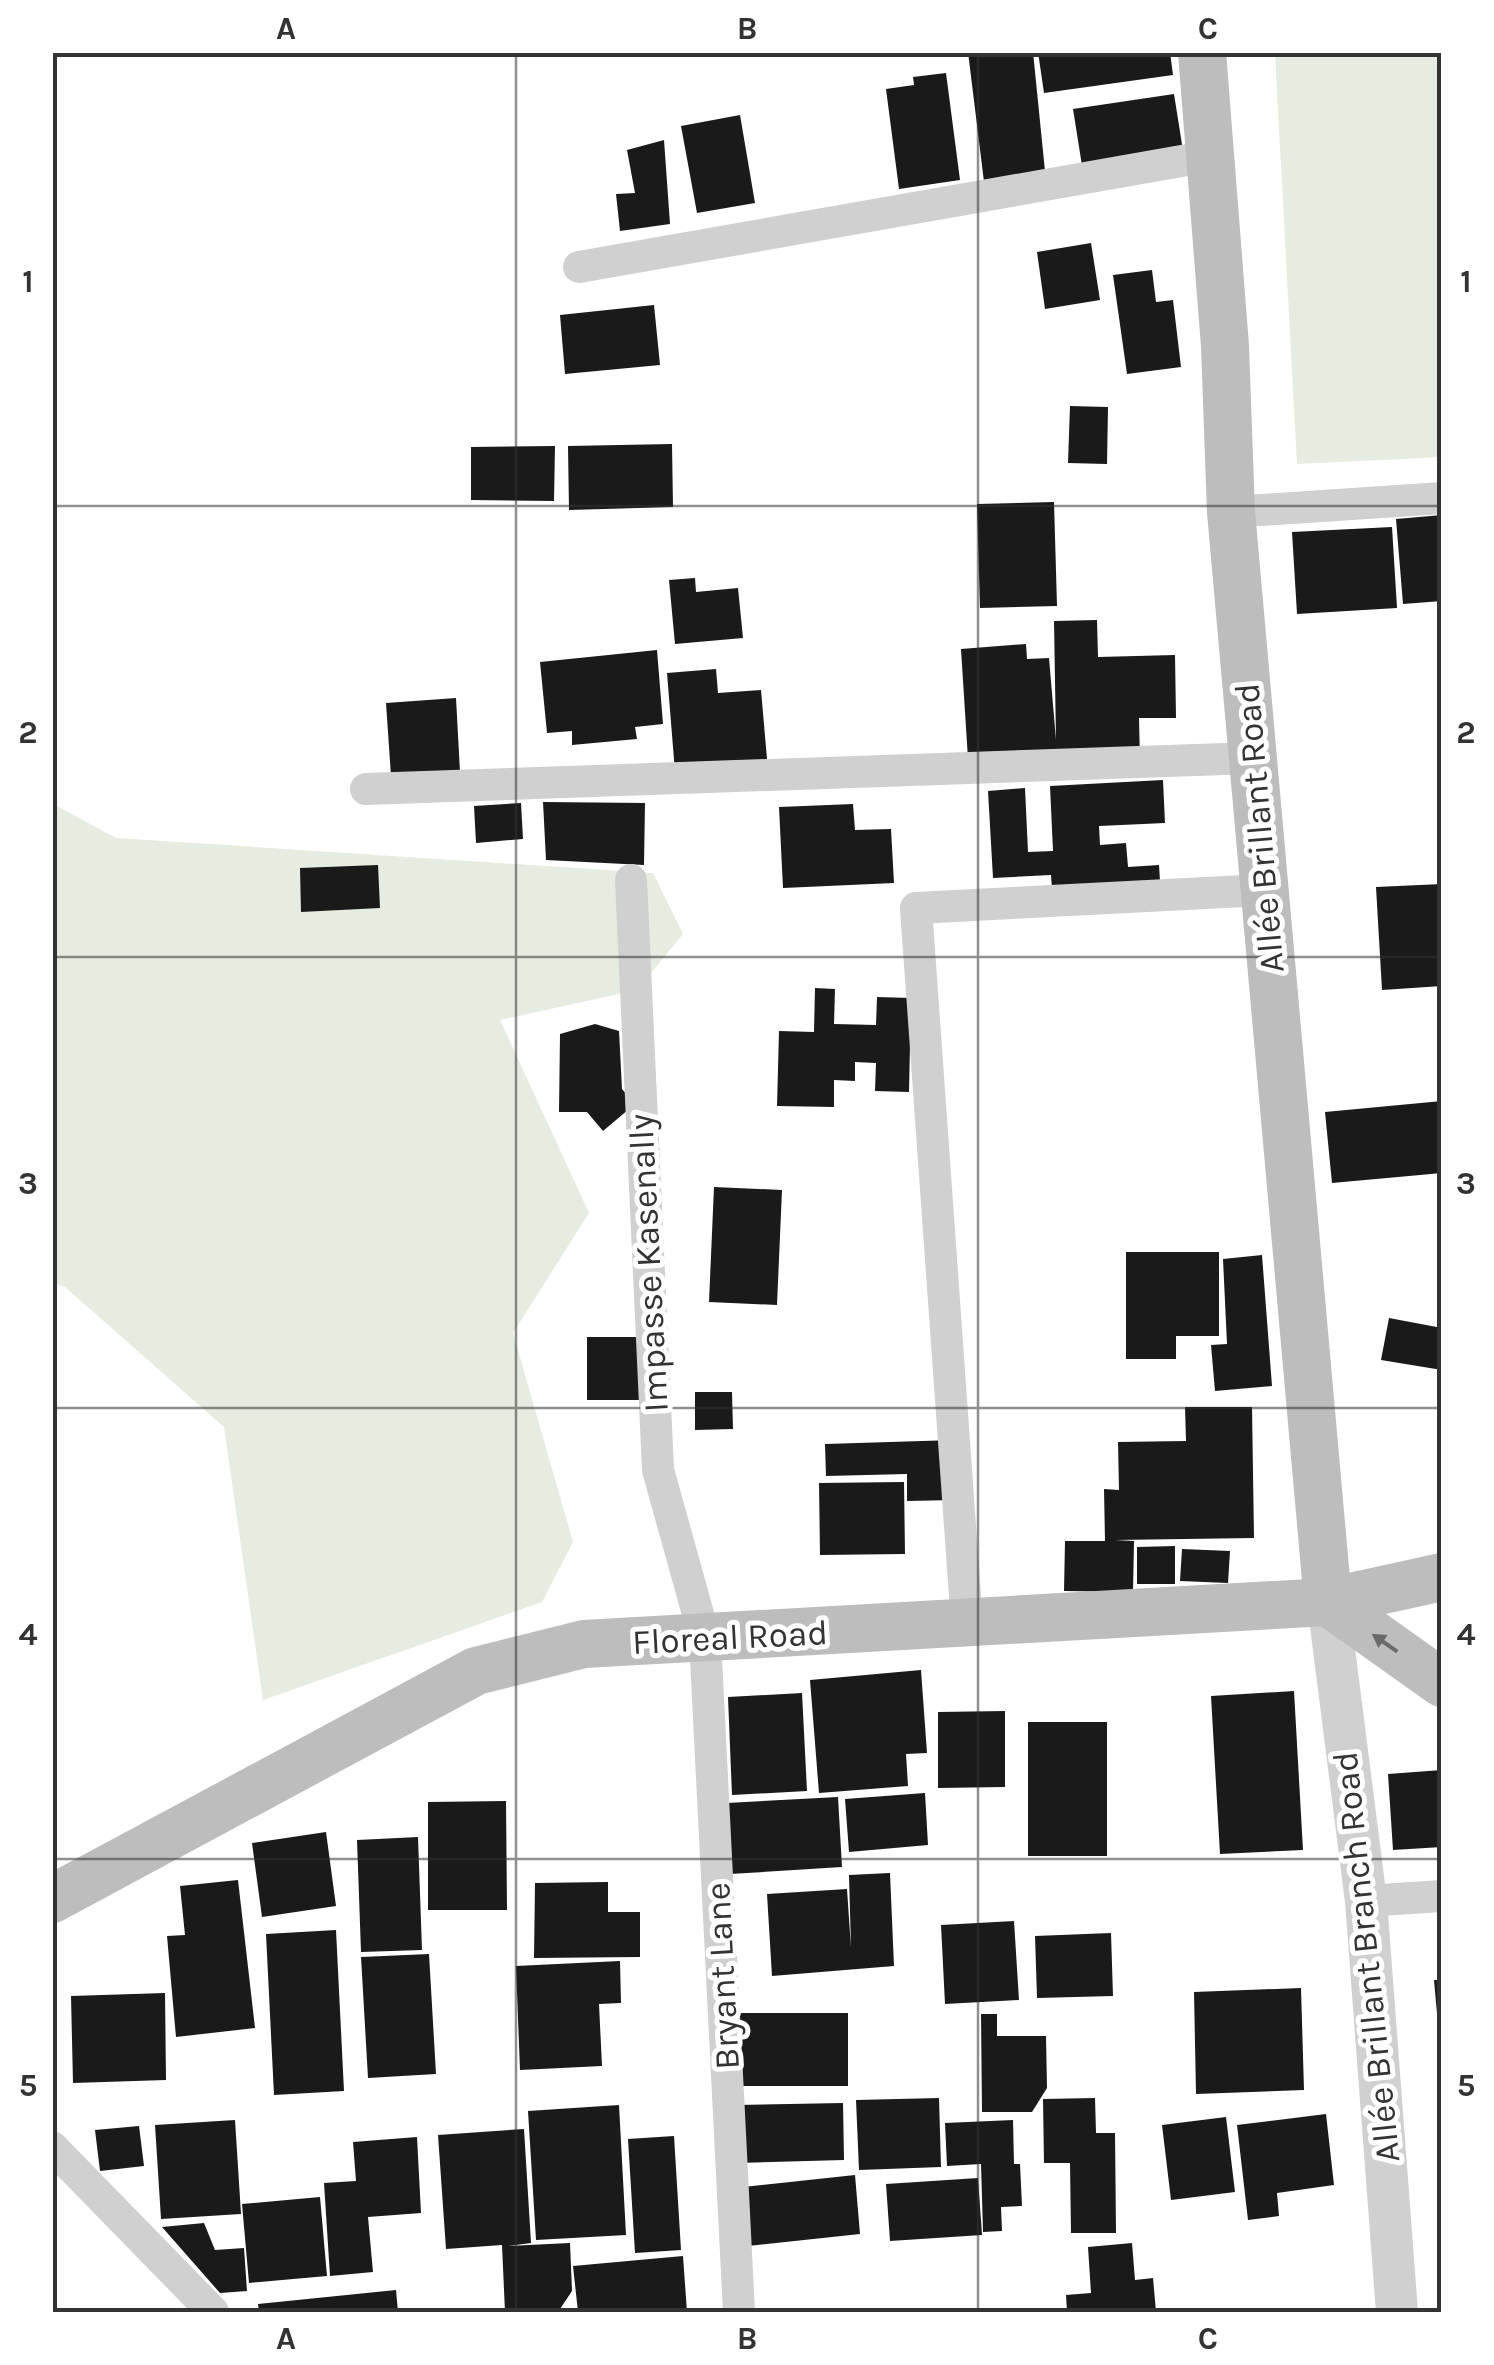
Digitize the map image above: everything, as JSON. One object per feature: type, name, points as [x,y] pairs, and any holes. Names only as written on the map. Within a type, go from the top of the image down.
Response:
[{"type":"main road","name":"Allée Brillant Road","points":[[1202,52],[1225,346],[1230,512],[1328,1602]]},
{"type":"main road","name":"Floreal Road","points":[[52,1899],[476,1671],[584,1644],[1328,1602],[1442,1577]]},
{"type":"main road","points":[[1328,1602],[1442,1683]]},
{"type":"street","points":[[579,266],[1210,156]]},
{"type":"street","points":[[1230,512],[1442,498]]},
{"type":"street","points":[[366,789],[1253,758]]},
{"type":"street","name":"Impasse Kasenally","points":[[632,880],[658,1470],[705,1639]]},
{"type":"street","points":[[967,1624],[916,908],[1264,890]]},
{"type":"street","name":"Allée Brillant Branch Road","points":[[1328,1602],[1366,1902],[1396,2312]]},
{"type":"street","name":"Bryant Lane","points":[[705,1639],[739,2312]]},
{"type":"street","points":[[1366,1902],[1442,1896]]},
{"type":"street","points":[[52,2148],[213,2312]]},
{"type":"shaded area","points":[[1275,53],[1441,53],[1441,457],[1297,464]]},
{"type":"shaded area","points":[[53,804],[116,838],[653,873],[683,934],[637,990],[500,1020],[589,1213],[513,1333],[573,1542],[542,1602],[263,1700],[224,1427],[65,1287],[53,1283]]},
{"type":"building","points":[[968,52],[1033,52],[1046,181],[985,190]]},
{"type":"building","points":[[1038,52],[1170,52],[1173,75],[1044,93]]},
{"type":"building","points":[[946,73],[960,180],[899,189],[886,89],[914,85],[913,77]]},
{"type":"building","points":[[1174,94],[1184,157],[1083,172],[1073,109]]},
{"type":"building","points":[[740,115],[755,203],[697,213],[681,126]]},
{"type":"building","points":[[664,140],[670,224],[620,231],[616,194],[635,193],[627,150]]},
{"type":"building","points":[[1091,243],[1100,300],[1045,309],[1037,252]]},
{"type":"building","points":[[1152,270],[1156,302],[1173,300],[1181,367],[1127,374],[1113,275]]},
{"type":"building","points":[[654,305],[660,365],[565,374],[560,315]]},
{"type":"building","points":[[1070,406],[1108,407],[1107,464],[1068,463]]},
{"type":"building","points":[[672,444],[673,507],[569,510],[568,446]]},
{"type":"building","points":[[555,446],[554,501],[471,500],[471,447]]},
{"type":"building","points":[[1054,502],[1057,606],[980,608],[977,504]]},
{"type":"building","points":[[1442,515],[1442,601],[1403,604],[1396,519]]},
{"type":"building","points":[[1392,527],[1397,608],[1297,614],[1292,532]]},
{"type":"building","points":[[695,578],[696,592],[738,588],[743,638],[675,644],[669,580]]},
{"type":"building","points":[[1097,620],[1098,657],[1175,655],[1176,718],[1139,718],[1140,761],[968,759],[961,649],[1026,644],[1027,659],[1049,658],[1056,740],[1054,621]]},
{"type":"building","points":[[657,650],[663,724],[635,727],[637,739],[572,745],[572,731],[547,733],[540,662]]},
{"type":"building","points":[[716,669],[718,693],[761,690],[767,759],[676,784],[667,673]]},
{"type":"building","points":[[456,698],[460,772],[391,776],[386,703]]},
{"type":"building","points":[[1163,780],[1165,823],[1099,826],[1100,845],[1126,843],[1128,867],[1159,865],[1161,897],[1053,903],[1051,875],[993,878],[988,791],[1025,788],[1028,852],[1053,851],[1050,786]]},
{"type":"building","points":[[543,802],[645,803],[644,865],[546,860]]},
{"type":"building","points":[[521,803],[523,839],[476,843],[474,806]]},
{"type":"building","points":[[853,804],[855,830],[891,829],[894,883],[783,888],[779,807]]},
{"type":"building","points":[[378,865],[380,908],[301,912],[300,868]]},
{"type":"building","points":[[1442,884],[1442,986],[1382,990],[1376,887]]},
{"type":"building","points":[[815,988],[835,989],[834,1024],[876,1025],[877,997],[911,998],[909,1092],[875,1091],[876,1063],[855,1062],[855,1081],[834,1080],[834,1107],[777,1106],[779,1031],[814,1032]]},
{"type":"building","points":[[595,1024],[619,1031],[622,1089],[635,1104],[603,1131],[587,1112],[559,1112],[560,1034]]},
{"type":"building","points":[[1442,1101],[1442,1173],[1332,1183],[1325,1112]]},
{"type":"building","points":[[714,1187],[782,1190],[777,1305],[709,1302]]},
{"type":"building","points":[[1126,1252],[1219,1252],[1219,1336],[1176,1336],[1176,1359],[1126,1359]]},
{"type":"building","points":[[1262,1255],[1272,1386],[1215,1391],[1211,1345],[1227,1344],[1223,1259]]},
{"type":"building","points":[[1389,1318],[1442,1328],[1442,1370],[1381,1360]]},
{"type":"building","points":[[587,1337],[648,1337],[647,1400],[587,1400]]},
{"type":"building","points":[[695,1392],[732,1392],[733,1429],[695,1430]]},
{"type":"building","points":[[1185,1407],[1252,1407],[1254,1538],[1115,1540],[1134,1541],[1133,1592],[1064,1591],[1065,1541],[1105,1541],[1104,1489],[1119,1490],[1118,1442],[1186,1441]]},
{"type":"building","points":[[955,1440],[956,1500],[907,1501],[907,1474],[826,1476],[825,1444]]},
{"type":"building","points":[[904,1482],[905,1554],[820,1555],[819,1483]]},
{"type":"building","points":[[1175,1546],[1175,1584],[1137,1584],[1137,1547]]},
{"type":"building","points":[[1182,1549],[1230,1551],[1228,1583],[1180,1581]]},
{"type":"building","points":[[921,1670],[927,1753],[906,1754],[908,1786],[819,1793],[810,1680]]},
{"type":"building","points":[[1294,1691],[1303,1850],[1220,1854],[1211,1696]]},
{"type":"building","points":[[802,1693],[807,1791],[732,1795],[728,1697]]},
{"type":"building","points":[[1005,1711],[1005,1787],[938,1788],[938,1712]]},
{"type":"building","points":[[1028,1722],[1107,1722],[1107,1856],[1028,1856]]},
{"type":"building","points":[[1442,1770],[1442,1847],[1393,1850],[1388,1774]]},
{"type":"building","points":[[925,1793],[928,1845],[849,1852],[845,1799]]},
{"type":"building","points":[[838,1797],[842,1867],[730,1874],[727,1803]]},
{"type":"building","points":[[506,1801],[507,1910],[428,1910],[428,1802]]},
{"type":"building","points":[[326,1832],[336,1906],[262,1917],[252,1843]]},
{"type":"building","points":[[418,1837],[422,1950],[361,1952],[357,1840]]},
{"type":"building","points":[[890,1873],[894,1966],[772,1976],[767,1894],[847,1889],[851,1948],[849,1875]]},
{"type":"building","points":[[238,1880],[255,2028],[176,2037],[167,1936],[185,1935],[180,1886]]},
{"type":"building","points":[[608,1882],[608,1912],[640,1912],[640,1957],[534,1958],[535,1883]]},
{"type":"building","points":[[1014,1921],[1019,2000],[945,2004],[941,1925]]},
{"type":"building","points":[[336,1930],[344,2091],[274,2095],[266,1934]]},
{"type":"building","points":[[1111,1933],[1113,1996],[1037,1998],[1035,1936]]},
{"type":"building","points":[[429,1954],[436,2074],[368,2078],[361,1957]]},
{"type":"building","points":[[620,1961],[621,2003],[599,2004],[602,2066],[520,2070],[516,1966]]},
{"type":"building","points":[[1434,1980],[1442,1980],[1442,2036],[1439,2036]]},
{"type":"building","points":[[1301,1988],[1304,2090],[1196,2094],[1194,1992]]},
{"type":"building","points":[[165,1993],[166,2080],[73,2083],[71,1996]]},
{"type":"building","points":[[733,2013],[848,2013],[848,2086],[733,2086]]},
{"type":"building","points":[[981,2014],[997,2014],[997,2036],[1046,2036],[1047,2088],[1032,2112],[982,2112]]},
{"type":"building","points":[[939,2098],[941,2167],[859,2170],[856,2100]]},
{"type":"building","points":[[1095,2098],[1096,2133],[1115,2133],[1116,2233],[1071,2233],[1070,2163],[1044,2163],[1043,2099]]},
{"type":"building","points":[[843,2103],[844,2160],[736,2163],[735,2105]]},
{"type":"building","points":[[619,2105],[626,2235],[536,2240],[528,2111]]},
{"type":"building","points":[[1326,2114],[1334,2185],[1277,2193],[1279,2216],[1248,2220],[1237,2125]]},
{"type":"building","points":[[1226,2117],[1235,2192],[1171,2200],[1162,2125]]},
{"type":"building","points":[[235,2120],[241,2214],[161,2219],[155,2125]]},
{"type":"building","points":[[1013,2120],[1014,2164],[1020,2164],[1022,2206],[1001,2207],[1002,2231],[983,2232],[981,2164],[947,2166],[945,2123]]},
{"type":"building","points":[[139,2126],[144,2166],[100,2171],[95,2130]]},
{"type":"building","points":[[524,2129],[531,2243],[508,2246],[570,2243],[572,2291],[558,2312],[505,2312],[502,2245],[446,2249],[438,2135]]},
{"type":"building","points":[[674,2136],[681,2250],[635,2253],[628,2139]]},
{"type":"building","points":[[417,2137],[421,2213],[368,2217],[373,2272],[330,2276],[324,2183],[356,2181],[353,2142]]},
{"type":"building","points":[[855,2175],[860,2234],[748,2246],[743,2187]]},
{"type":"building","points":[[978,2178],[982,2235],[890,2241],[886,2184]]},
{"type":"building","points":[[320,2197],[327,2276],[249,2283],[242,2204]]},
{"type":"building","points":[[204,2223],[215,2250],[244,2248],[247,2291],[220,2293],[162,2227]]},
{"type":"building","points":[[1132,2243],[1135,2280],[1153,2278],[1156,2312],[1067,2312],[1066,2295],[1091,2293],[1088,2247]]},
{"type":"building","points":[[683,2256],[687,2312],[578,2312],[573,2266]]},
{"type":"building","points":[[396,2290],[398,2312],[259,2312],[258,2304]]}]
